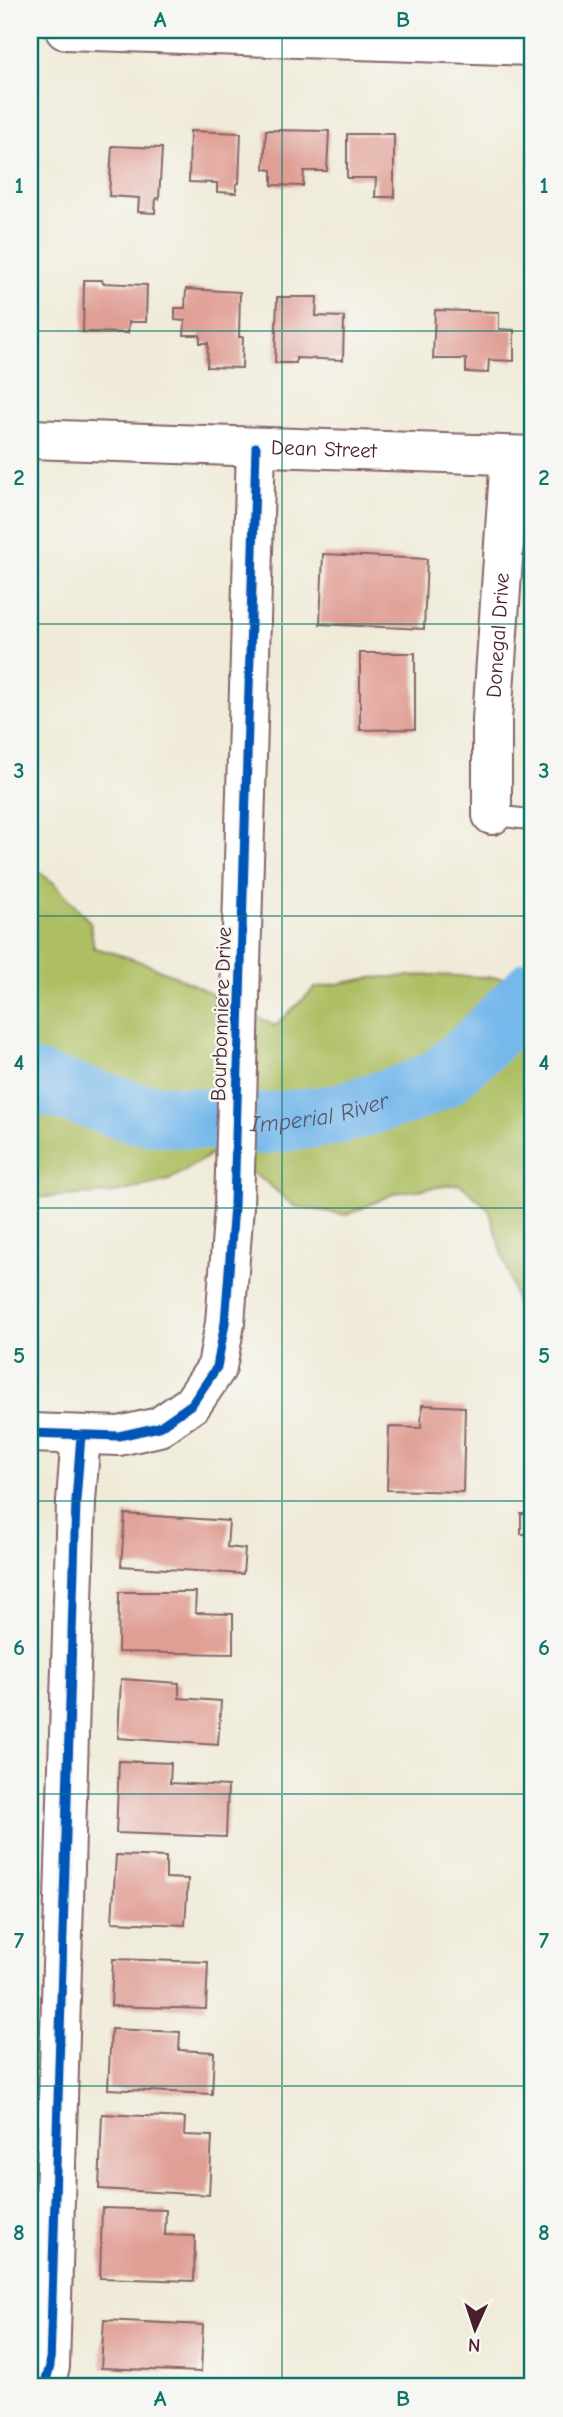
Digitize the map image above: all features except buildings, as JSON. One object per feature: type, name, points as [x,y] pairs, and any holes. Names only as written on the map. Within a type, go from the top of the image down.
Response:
[{"type":"street","points":[[65,30],[533,46]]},
{"type":"street","name":"Dean Street","points":[[30,439],[522,456]]},
{"type":"street","name":"Bourbonniere Drive","points":[[30,1433],[120,1436],[159,1427],[192,1404],[217,1367],[225,1323],[234,1206],[237,1026],[256,447]]},
{"type":"street","name":"Donegal Drive","points":[[492,815],[492,720],[522,456]]},
{"type":"street","points":[[44,2387],[50,2366],[75,1515],[81,1435]]},
{"type":"lane","points":[[492,815],[533,820]]},
{"type":"green space","points":[[30,866],[54,883],[90,922],[94,948],[164,971],[275,1026],[315,988],[370,978],[432,975],[533,979],[533,1362],[529,1359],[509,1275],[489,1209],[460,1184],[395,1193],[347,1215],[294,1206],[266,1182],[217,1151],[169,1180],[115,1193],[30,1198]]},
{"type":"waterway","name":"Imperial River","points":[[30,1080],[136,1113],[262,1124],[335,1115],[409,1093],[442,1078],[533,990]]},
{"type":"cycle path","points":[[30,1433],[119,1436],[159,1427],[192,1404],[217,1367],[225,1323],[234,1206],[256,447]]},
{"type":"cycle path","points":[[44,2387],[50,2366],[76,1501],[81,1435]]}]
